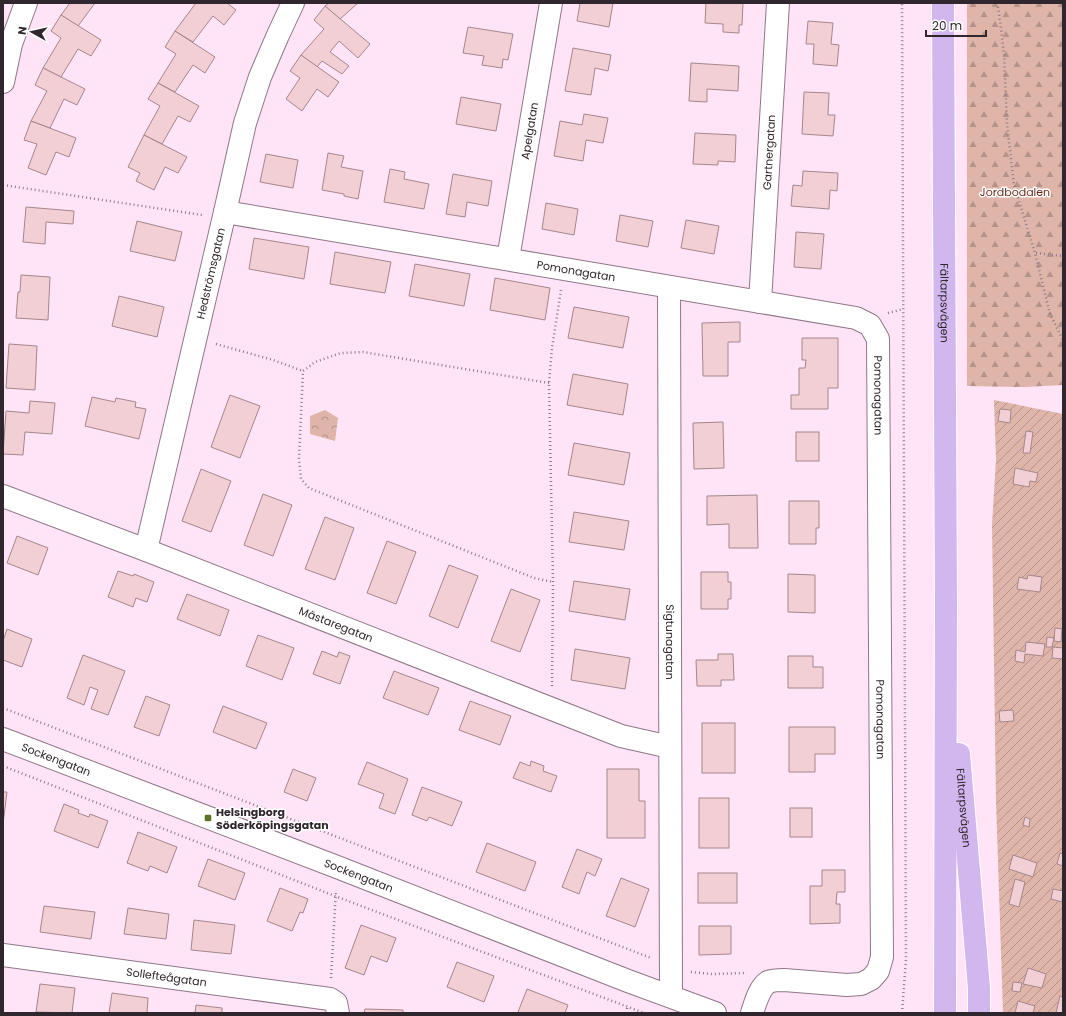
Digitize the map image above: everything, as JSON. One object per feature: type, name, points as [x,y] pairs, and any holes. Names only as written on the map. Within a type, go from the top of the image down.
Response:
[{"type":"main road","name":"Fältarpsvägen","points":[[943,3],[946,603],[945,1013]]},
{"type":"main road","name":"Fältarpsvägen","points":[[946,603],[979,988],[979,1013]]},
{"type":"street","points":[[3,82],[11,44],[26,3]]},
{"type":"street","name":"Hedströmsgatan","points":[[146,550],[245,123],[251,101],[278,34],[294,3]]},
{"type":"street","name":"Apelgatan","points":[[508,259],[551,3]]},
{"type":"street","name":"Gartnergatan","points":[[760,302],[778,3]]},
{"type":"street","name":"Pomonagatan","points":[[225,212],[508,259],[669,288],[856,318],[870,325],[878,339],[882,957],[878,971],[871,979],[861,984],[847,985],[774,980]]},
{"type":"street","name":"Sigtunagatan","points":[[669,288],[671,996]]},
{"type":"street","name":"Mästaregatan","points":[[3,496],[146,550],[621,736],[670,747]]},
{"type":"street","name":"Sockengatan","points":[[3,738],[628,981],[715,1013]]},
{"type":"street","name":"Sollefteågatan","points":[[3,955],[334,1006]]},
{"type":"street","points":[[752,1013],[762,988],[767,982],[774,980]]},
{"type":"path","points":[[902,3],[906,960],[902,1013]]},
{"type":"path","points":[[997,3],[1004,54],[1007,124],[1014,185],[1035,253],[1050,314],[1063,340]]},
{"type":"path","points":[[3,185],[211,216],[225,212]]},
{"type":"path","points":[[1035,253],[1063,256]]},
{"type":"path","points":[[551,708],[553,582],[549,383],[552,348],[565,269]]},
{"type":"path","points":[[196,338],[273,360],[303,371]]},
{"type":"path","points":[[549,383],[363,352],[341,353],[314,362],[303,371],[299,459],[300,479],[309,488],[534,578],[553,582]]},
{"type":"path","points":[[3,708],[650,958],[671,969],[712,974],[757,972],[766,974],[774,980]]},
{"type":"path","points":[[3,766],[336,896],[644,1013]]},
{"type":"path","points":[[334,1006],[337,867]]},
{"type":"green space","name":"Jordbodalen","points":[[967,3],[1063,3],[1063,385],[1025,387],[967,386]]},
{"type":"green space","points":[[994,400],[1063,414],[1063,1013],[1003,1013],[996,801],[992,525],[996,460]]},
{"type":"green space","points":[[325,410],[338,418],[335,441],[310,434],[310,416]]},
{"type":"building","points":[[70,3],[95,3],[78,26],[61,15]]},
{"type":"building","points":[[196,3],[227,3],[236,10],[224,25],[213,16],[193,42],[175,31]]},
{"type":"building","points":[[329,3],[358,3],[340,19],[325,6]]},
{"type":"building","points":[[580,3],[613,3],[609,27],[577,21]]},
{"type":"building","points":[[706,3],[743,3],[742,25],[739,25],[739,33],[723,32],[723,24],[705,23]]},
{"type":"building","points":[[325,6],[370,44],[358,58],[339,41],[330,52],[349,66],[342,74],[322,61],[317,67],[301,55],[324,29],[314,20]]},
{"type":"building","points":[[61,15],[101,40],[91,56],[78,49],[61,77],[43,68],[61,38],[51,31]]},
{"type":"building","points":[[808,21],[833,23],[831,44],[839,45],[837,66],[813,64],[814,44],[806,44]]},
{"type":"building","points":[[468,27],[513,34],[508,60],[503,59],[502,68],[482,65],[484,56],[463,53]]},
{"type":"building","points":[[175,31],[215,57],[205,73],[193,65],[175,92],[158,83],[176,54],[165,47]]},
{"type":"building","points":[[573,48],[611,55],[608,71],[595,68],[591,95],[565,91]]},
{"type":"building","points":[[301,55],[339,82],[328,97],[317,89],[302,111],[286,99],[300,78],[290,71]]},
{"type":"building","points":[[691,63],[739,66],[738,91],[707,89],[707,102],[689,101]]},
{"type":"building","points":[[43,68],[85,89],[77,105],[64,99],[50,128],[31,121],[47,91],[35,85]]},
{"type":"building","points":[[158,83],[199,106],[190,122],[178,116],[162,144],[144,135],[160,106],[148,99]]},
{"type":"building","points":[[804,92],[829,93],[828,115],[835,115],[833,136],[802,134]]},
{"type":"building","points":[[461,97],[501,104],[496,131],[456,124]]},
{"type":"building","points":[[584,114],[608,118],[603,143],[586,140],[583,161],[554,156],[560,121],[582,125]]},
{"type":"building","points":[[31,121],[76,138],[69,157],[56,152],[46,175],[28,168],[37,144],[24,140]]},
{"type":"building","points":[[695,133],[736,135],[735,162],[718,161],[718,165],[693,164]]},
{"type":"building","points":[[144,135],[187,157],[178,173],[165,167],[154,190],[136,181],[140,173],[128,167]]},
{"type":"building","points":[[328,153],[344,156],[341,167],[363,171],[358,199],[344,196],[344,194],[322,190]]},
{"type":"building","points":[[266,154],[298,160],[293,188],[260,182]]},
{"type":"building","points":[[390,169],[405,172],[404,179],[429,184],[424,209],[384,202]]},
{"type":"building","points":[[803,171],[838,173],[837,191],[830,190],[829,209],[791,206],[793,185],[802,186]]},
{"type":"building","points":[[453,174],[492,181],[488,206],[467,202],[465,217],[446,214]]},
{"type":"building","points":[[546,203],[578,209],[574,235],[542,229]]},
{"type":"building","points":[[26,207],[74,211],[73,224],[46,222],[45,244],[23,242]]},
{"type":"building","points":[[620,215],[653,221],[648,247],[616,241]]},
{"type":"building","points":[[686,220],[719,226],[714,254],[681,248]]},
{"type":"building","points":[[137,221],[182,232],[175,261],[130,251]]},
{"type":"building","points":[[796,232],[824,234],[821,269],[794,267]]},
{"type":"building","points":[[254,238],[309,247],[304,279],[249,269]]},
{"type":"building","points":[[335,252],[391,262],[385,293],[330,284]]},
{"type":"building","points":[[415,264],[470,274],[464,306],[409,296]]},
{"type":"building","points":[[21,275],[50,277],[48,320],[16,318]]},
{"type":"building","points":[[495,278],[550,288],[545,320],[490,310]]},
{"type":"building","points":[[119,296],[164,307],[157,337],[112,326]]},
{"type":"building","points":[[574,307],[629,317],[623,348],[568,338]]},
{"type":"building","points":[[740,322],[740,342],[728,342],[728,376],[703,376],[702,323]]},
{"type":"building","points":[[802,338],[838,338],[838,388],[828,388],[828,409],[791,409],[791,395],[799,395],[799,368],[805,368],[806,360],[802,360]]},
{"type":"building","points":[[9,344],[37,346],[35,390],[6,388]]},
{"type":"building","points":[[573,374],[628,384],[623,415],[567,405]]},
{"type":"building","points":[[230,395],[260,406],[240,458],[211,447]]},
{"type":"building","points":[[92,397],[115,402],[116,398],[136,402],[135,407],[146,409],[139,439],[85,426]]},
{"type":"building","points":[[30,401],[55,403],[52,434],[25,432],[23,455],[3,454],[6,411],[29,413]]},
{"type":"building","points":[[1000,409],[1011,410],[1010,423],[998,421]]},
{"type":"building","points":[[723,422],[724,468],[694,469],[693,423]]},
{"type":"building","points":[[1026,431],[1033,432],[1030,453],[1023,453]]},
{"type":"building","points":[[796,432],[819,432],[819,461],[796,461]]},
{"type":"building","points":[[574,443],[630,453],[624,485],[568,475]]},
{"type":"building","points":[[1015,468],[1038,473],[1036,482],[1030,481],[1029,487],[1013,484]]},
{"type":"building","points":[[201,469],[231,481],[211,532],[182,521]]},
{"type":"building","points":[[263,494],[292,505],[273,556],[244,545]]},
{"type":"building","points":[[757,495],[758,548],[729,548],[729,524],[707,525],[707,496]]},
{"type":"building","points":[[789,501],[819,501],[819,528],[816,528],[816,544],[789,544]]},
{"type":"building","points":[[574,512],[629,521],[624,550],[569,542]]},
{"type":"building","points":[[325,517],[354,528],[335,580],[305,569]]},
{"type":"building","points":[[17,536],[48,548],[38,575],[7,563]]},
{"type":"building","points":[[387,541],[416,552],[396,604],[367,593]]},
{"type":"building","points":[[449,565],[478,576],[458,628],[429,616]]},
{"type":"building","points":[[118,571],[133,576],[134,574],[154,582],[147,602],[136,598],[133,607],[108,597]]},
{"type":"building","points":[[701,572],[728,572],[728,582],[731,582],[731,599],[728,599],[728,609],[701,609]]},
{"type":"building","points":[[788,574],[815,575],[815,613],[788,612]]},
{"type":"building","points":[[1028,575],[1042,577],[1040,592],[1017,589],[1019,577],[1027,579]]},
{"type":"building","points":[[574,581],[630,589],[625,620],[569,611]]},
{"type":"building","points":[[511,589],[540,600],[520,652],[491,641]]},
{"type":"building","points":[[187,594],[229,610],[220,636],[177,619]]},
{"type":"building","points":[[1055,628],[1062,629],[1061,642],[1054,641]]},
{"type":"building","points":[[7,629],[32,639],[22,667],[3,660],[3,641]]},
{"type":"building","points":[[258,635],[294,648],[282,680],[246,666]]},
{"type":"building","points":[[1047,637],[1054,638],[1052,647],[1046,647]]},
{"type":"building","points":[[1026,642],[1045,644],[1043,656],[1025,654],[1024,663],[1015,661],[1016,650],[1025,652]]},
{"type":"building","points":[[1053,647],[1063,648],[1063,659],[1052,658]]},
{"type":"building","points":[[575,649],[630,658],[625,689],[571,680]]},
{"type":"building","points":[[322,651],[337,657],[339,652],[350,656],[340,684],[313,674]]},
{"type":"building","points":[[718,654],[733,654],[734,680],[721,680],[721,686],[697,686],[696,660],[718,660]]},
{"type":"building","points":[[83,655],[125,671],[108,715],[91,709],[98,690],[90,687],[84,705],[67,698]]},
{"type":"building","points":[[788,656],[813,656],[813,667],[823,667],[823,688],[788,688]]},
{"type":"building","points":[[394,671],[439,688],[428,715],[383,698]]},
{"type":"building","points":[[146,696],[170,705],[159,736],[134,727]]},
{"type":"building","points":[[470,701],[511,716],[500,745],[459,730]]},
{"type":"building","points":[[223,706],[267,723],[256,749],[213,732]]},
{"type":"building","points":[[1013,710],[1014,721],[1000,722],[999,711]]},
{"type":"building","points":[[702,723],[735,723],[735,773],[702,773]]},
{"type":"building","points":[[789,727],[835,727],[835,754],[815,754],[815,772],[789,772]]},
{"type":"building","points":[[531,761],[544,766],[543,771],[557,776],[551,792],[513,778],[520,762],[530,766]]},
{"type":"building","points":[[367,762],[408,779],[395,814],[379,808],[384,794],[358,784]]},
{"type":"building","points":[[293,769],[316,778],[307,801],[284,792]]},
{"type":"building","points":[[607,769],[639,769],[639,801],[645,801],[645,838],[607,838]]},
{"type":"building","points":[[422,787],[462,802],[452,826],[429,817],[427,821],[412,815]]},
{"type":"building","points":[[3,792],[7,792],[3,824]]},
{"type":"building","points":[[699,798],[729,798],[729,848],[699,848]]},
{"type":"building","points":[[64,804],[79,810],[78,813],[89,817],[90,814],[108,821],[98,848],[54,831]]},
{"type":"building","points":[[790,808],[812,808],[812,837],[790,837]]},
{"type":"building","points":[[1025,817],[1030,819],[1029,827],[1023,825]]},
{"type":"building","points":[[138,832],[177,847],[167,873],[150,866],[148,871],[127,863]]},
{"type":"building","points":[[487,843],[536,862],[525,891],[476,872]]},
{"type":"building","points":[[577,849],[602,859],[595,876],[587,872],[579,894],[562,887]]},
{"type":"building","points":[[1060,853],[1063,854],[1063,866],[1057,864]]},
{"type":"building","points":[[1013,855],[1037,863],[1033,877],[1009,869]]},
{"type":"building","points":[[208,859],[245,873],[235,900],[198,886]]},
{"type":"building","points":[[822,870],[845,870],[845,892],[837,892],[836,904],[840,904],[840,923],[810,924],[810,886],[822,886]]},
{"type":"building","points":[[698,873],[737,873],[737,903],[698,903]]},
{"type":"building","points":[[621,878],[649,889],[635,927],[606,916]]},
{"type":"building","points":[[1015,879],[1025,882],[1019,907],[1009,904]]},
{"type":"building","points":[[280,888],[308,899],[303,913],[300,912],[292,931],[267,921]]},
{"type":"building","points":[[1053,889],[1063,891],[1062,902],[1051,899]]},
{"type":"building","points":[[44,906],[95,912],[91,939],[40,932]]},
{"type":"building","points":[[128,908],[169,914],[166,939],[124,934]]},
{"type":"building","points":[[194,920],[235,925],[231,954],[191,950]]},
{"type":"building","points":[[361,925],[396,938],[387,962],[371,956],[364,975],[345,968]]},
{"type":"building","points":[[699,926],[731,926],[731,954],[699,955]]},
{"type":"building","points":[[457,962],[494,976],[484,1002],[447,987]]},
{"type":"building","points":[[1028,968],[1046,974],[1042,988],[1023,984]]},
{"type":"building","points":[[1013,982],[1022,983],[1020,992],[1012,991]]},
{"type":"building","points":[[40,984],[75,988],[72,1013],[36,1012]]},
{"type":"building","points":[[527,989],[568,1005],[565,1013],[518,1012]]},
{"type":"building","points":[[112,993],[148,998],[147,1013],[109,1013]]},
{"type":"building","points":[[1060,996],[1063,997],[1063,1013],[1056,1013]]},
{"type":"building","points":[[1018,1001],[1035,1006],[1033,1013],[1015,1013]]},
{"type":"building","points":[[196,1005],[222,1008],[222,1013],[195,1013]]},
{"type":"building","points":[[365,1009],[403,1010],[403,1013],[364,1013]]},
{"type":"place","name":"Helsingborg Söderköpingsgatan","points":[[208,818]]}]
